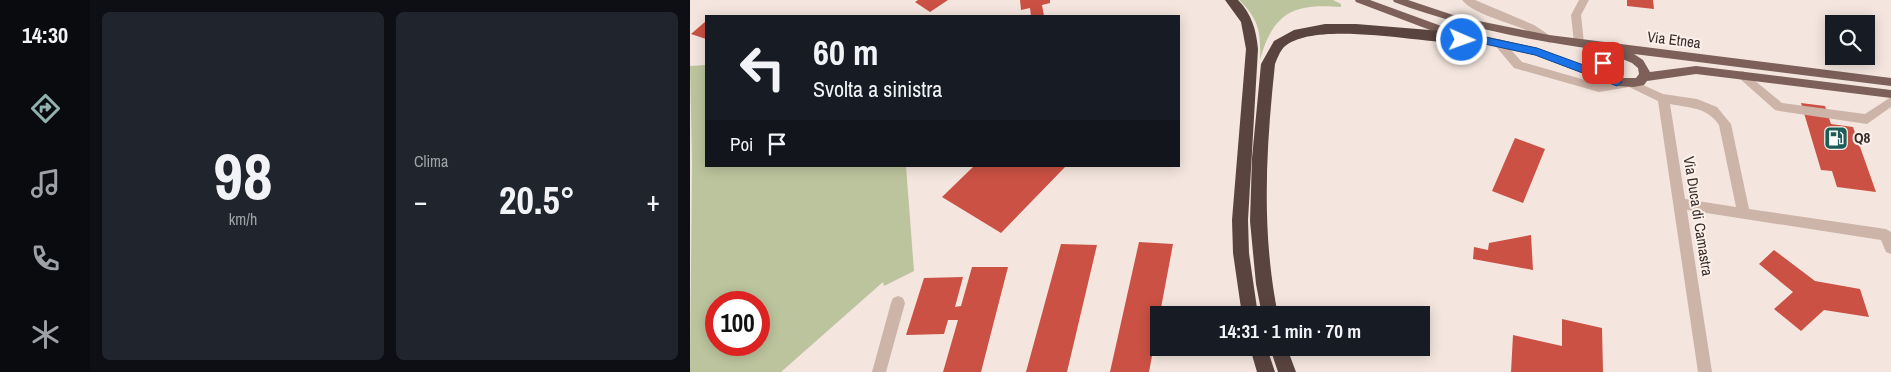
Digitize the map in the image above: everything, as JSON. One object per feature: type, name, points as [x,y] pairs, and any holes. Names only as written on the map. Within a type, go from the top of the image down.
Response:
[{"type":"highway","points":[[1231,0],[1245,13],[1249,22],[1252,49],[1240,220],[1241,253],[1249,306]]},
{"type":"highway","points":[[1354,13],[1462,40],[1480,39]]},
{"type":"highway","points":[[1268,306],[1260,263],[1257,233],[1257,191],[1270,49],[1273,40],[1282,27]]},
{"type":"highway","points":[[1261,356],[1266,372]]},
{"type":"highway","points":[[1282,356],[1287,372]]},
{"type":"main road","points":[[1360,0],[1405,18],[1480,39],[1537,52],[1625,83],[1640,82],[1644,77],[1642,66],[1635,59],[1584,44]]},
{"type":"main road","name":"Via Etnea","points":[[1398,0],[1481,27],[1550,39],[1891,82]]},
{"type":"main road","points":[[1625,83],[1605,72],[1603,63],[1609,56],[1642,51]]},
{"type":"main road","name":"Via Etnea","points":[[1644,77],[1696,70],[1891,94]]},
{"type":"street","points":[[1467,0],[1499,17],[1534,28],[1550,39]]},
{"type":"street","points":[[1584,0],[1576,15],[1584,44]]},
{"type":"street","points":[[1498,43],[1518,65],[1599,88],[1625,83],[1663,98],[1704,104],[1721,116],[1725,124],[1744,213]]},
{"type":"street","points":[[1743,75],[1779,107],[1867,119],[1891,101]]},
{"type":"street","name":"Via Duca di Camastra","points":[[1663,98],[1681,204],[1705,372]]},
{"type":"street","points":[[1681,204],[1886,235],[1891,248]]},
{"type":"street","points":[[879,372],[898,303]]},
{"type":"green space","points":[[1239,0],[1333,0],[1341,4],[1341,7],[1310,7],[1287,14],[1271,31],[1260,60],[1259,34],[1255,20]]},
{"type":"green space","points":[[705,65],[705,167],[906,167],[914,271],[884,286],[883,282],[781,372],[690,372],[692,161],[690,66]]},
{"type":"building","points":[[918,0],[948,0],[930,12],[915,2]]},
{"type":"building","points":[[1020,0],[1050,0],[1050,3],[1042,5],[1044,15],[1031,15],[1030,8],[1021,10]]},
{"type":"building","points":[[1627,0],[1653,0],[1654,9],[1627,6]]},
{"type":"building","points":[[705,22],[705,39],[691,34]]},
{"type":"building","points":[[1801,103],[1825,106],[1831,124],[1853,127],[1876,192],[1837,187],[1832,171],[1821,170]]},
{"type":"building","points":[[1515,138],[1545,149],[1523,203],[1492,191]]},
{"type":"building","points":[[973,167],[1065,167],[1001,233],[942,197]]},
{"type":"building","points":[[1531,235],[1533,270],[1473,259],[1474,247],[1488,250],[1489,243]]},
{"type":"building","points":[[1139,242],[1173,244],[1161,306],[1150,306],[1150,356],[1152,356],[1149,372],[1110,372]]},
{"type":"building","points":[[1061,244],[1097,245],[1067,372],[1026,372]]},
{"type":"building","points":[[1774,250],[1815,281],[1860,289],[1869,317],[1824,310],[1801,331],[1774,309],[1793,292],[1759,264]]},
{"type":"building","points":[[972,267],[1008,267],[981,372],[943,372],[958,320],[948,320],[944,334],[906,335],[924,278],[963,277],[955,307],[961,306]]},
{"type":"building","points":[[1562,319],[1602,328],[1603,372],[1511,372],[1513,335],[1562,346]]},
{"type":"place","name":"Q8","points":[[1836,138]]},
{"type":"route","points":[[1462,40],[1480,39],[1537,52],[1617,82],[1605,72],[1603,63]]}]
